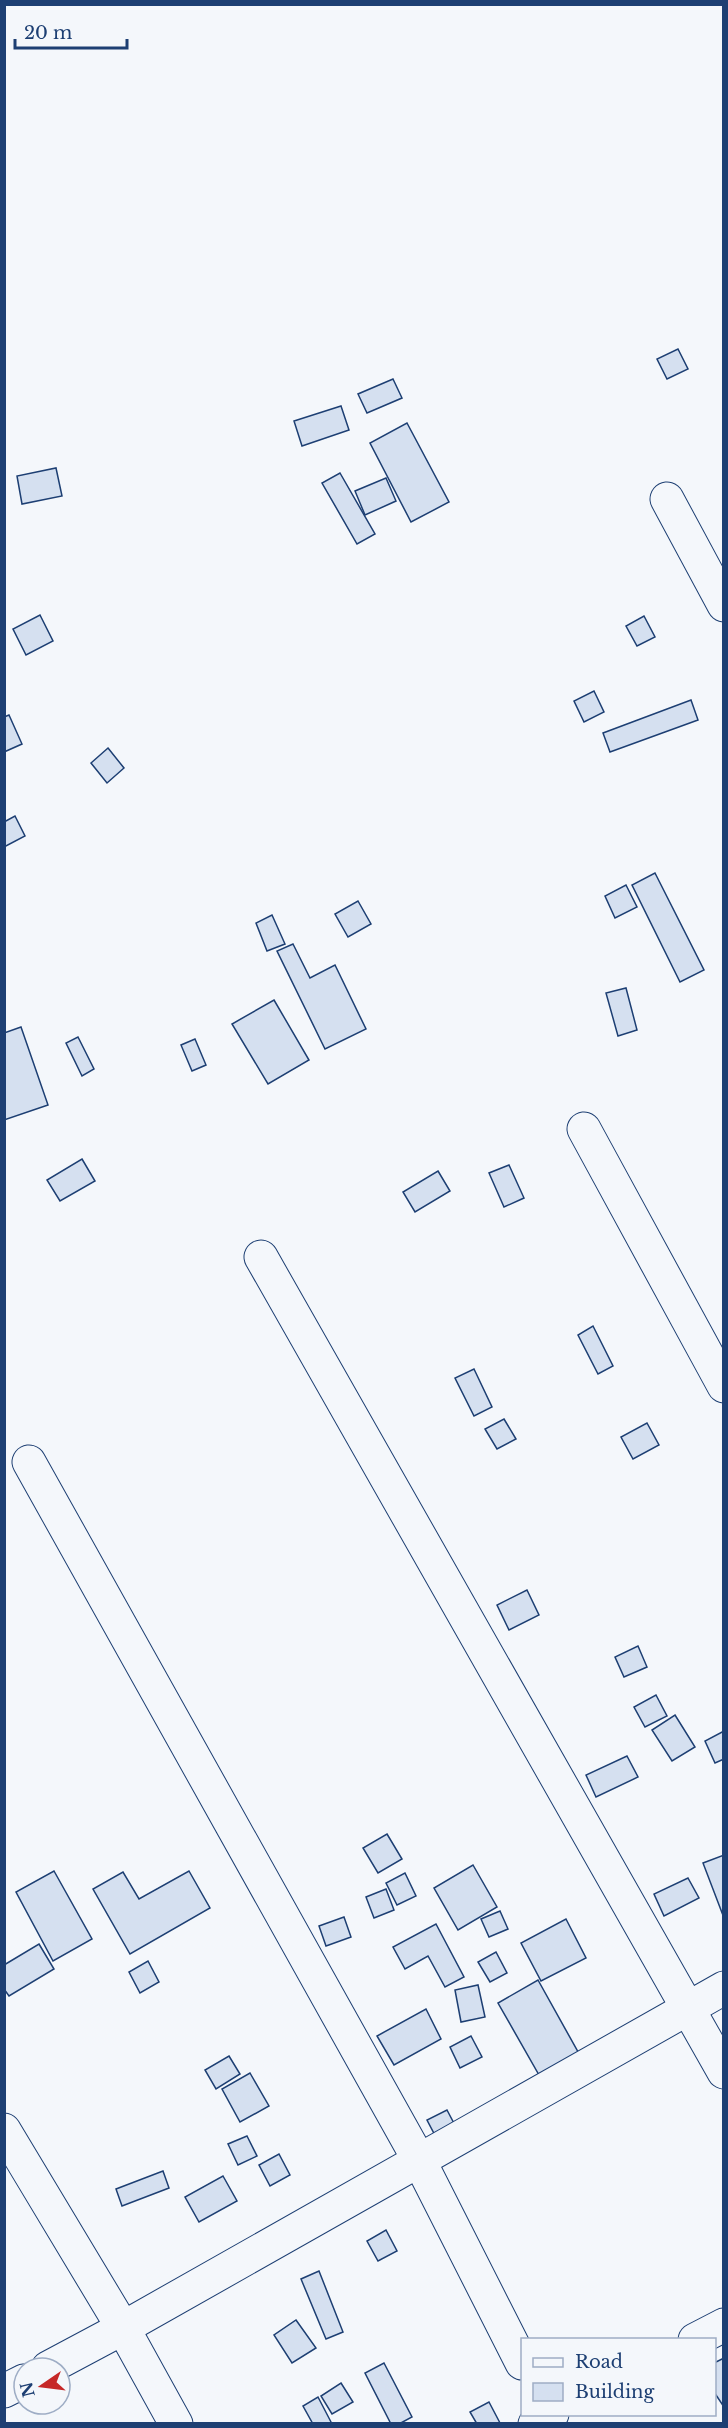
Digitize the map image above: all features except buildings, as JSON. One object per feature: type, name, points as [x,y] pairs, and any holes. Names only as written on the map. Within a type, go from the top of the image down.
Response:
[{"type":"street","points":[[667,499],[723,605]]},
{"type":"street","points":[[584,1129],[723,1386]]},
{"type":"street","points":[[261,1257],[723,2072]]},
{"type":"street","points":[[29,1462],[419,2160],[521,2361]]},
{"type":"street","points":[[70,2356],[723,1988]]},
{"type":"street","points":[[4,2130],[123,2328],[176,2424]]},
{"type":"street","points":[[699,2338],[723,2325]]}]
